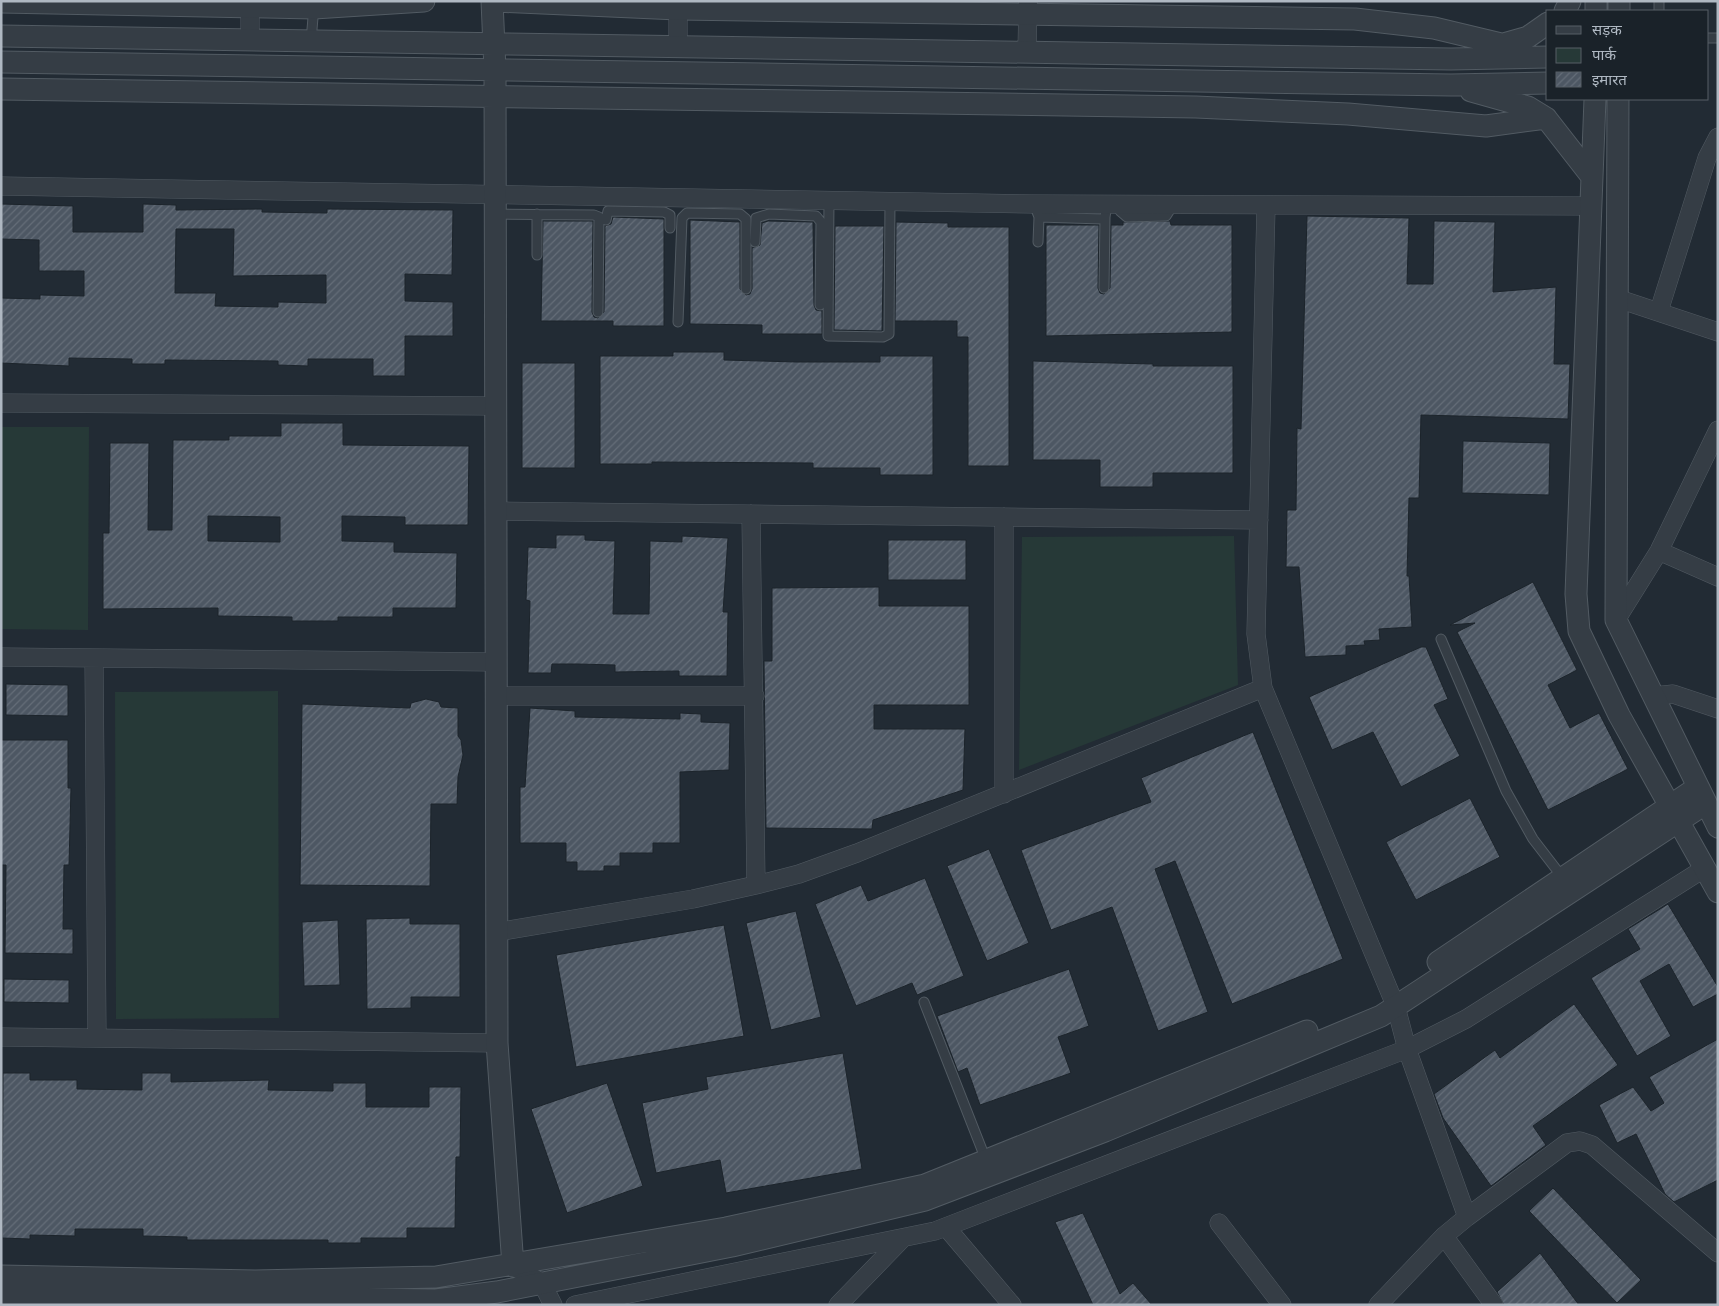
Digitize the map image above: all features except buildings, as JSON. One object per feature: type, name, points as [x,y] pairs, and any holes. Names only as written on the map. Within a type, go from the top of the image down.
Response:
[{"type":"street","points":[[1,2],[314,5],[424,1]]},
{"type":"street","points":[[513,1266],[497,1043],[494,1],[678,5],[1027,7],[1355,19],[1434,28],[1502,44]]},
{"type":"street","points":[[250,4],[250,40]]},
{"type":"street","points":[[678,5],[678,47]]},
{"type":"street","points":[[1027,7],[1027,52]]},
{"type":"street","points":[[1451,59],[1528,36],[1546,24]]},
{"type":"street","points":[[1,36],[1451,59],[1546,57]]},
{"type":"street","points":[[1,62],[1452,85],[1546,83]]},
{"type":"street","points":[[1452,85],[1528,107],[1546,118],[1592,177]]},
{"type":"street","points":[[1,89],[1196,107],[1348,114],[1486,126],[1546,118]]},
{"type":"street","points":[[1595,100],[1576,594],[1579,631],[1619,715],[1718,892]]},
{"type":"street","points":[[1618,100],[1619,299],[1616,620],[1718,828]]},
{"type":"street","points":[[1659,311],[1707,158],[1718,137]]},
{"type":"street","points":[[1,186],[495,204],[609,203],[770,206],[890,200],[1036,211],[1173,205],[1590,206]]},
{"type":"street","points":[[1266,206],[1256,634],[1263,688],[1393,1000],[1407,1049],[1467,1216]]},
{"type":"street","points":[[1619,299],[1718,332]]},
{"type":"street","points":[[1,403],[495,406]]},
{"type":"street","points":[[1616,620],[1660,551],[1718,430]]},
{"type":"street","points":[[496,512],[1259,520]]},
{"type":"street","points":[[751,514],[755,696],[756,885]]},
{"type":"street","points":[[1004,517],[1004,794]]},
{"type":"street","points":[[1660,551],[1718,576]]},
{"type":"street","points":[[1,657],[496,662]]},
{"type":"street","points":[[94,658],[97,1038]]},
{"type":"street","points":[[497,932],[693,899],[799,874],[857,854],[1263,688]]},
{"type":"street","points":[[1654,696],[1673,694],[1718,709]]},
{"type":"street","points":[[496,696],[755,696]]},
{"type":"street","points":[[1,1276],[254,1295],[436,1278],[726,1228],[924,1185],[1378,1002],[1393,1000],[1702,796]]},
{"type":"street","points":[[1,1294],[254,1295],[460,1301],[732,1246],[925,1200],[1105,1131],[1381,1016],[1393,1000],[1563,878],[1675,814]]},
{"type":"street","points":[[575,1305],[902,1238],[946,1227],[1407,1049],[1466,1019],[1705,868]]},
{"type":"street","points":[[1,1037],[497,1043]]},
{"type":"street","points":[[1378,1305],[1444,1236],[1467,1216],[1567,1143],[1580,1140],[1592,1145],[1718,1253]]},
{"type":"street","points":[[1219,1223],[1282,1305]]},
{"type":"street","points":[[946,1227],[1012,1305]]},
{"type":"street","points":[[1444,1236],[1494,1305]]},
{"type":"street","points":[[838,1305],[902,1238]]},
{"type":"street","points":[[513,1266],[542,1283],[553,1305]]},
{"type":"street","points":[[458,1274],[460,1301]]},
{"type":"lane","points":[[311,41],[314,5]]},
{"type":"lane","points":[[820,205],[828,336],[838,338],[883,337],[889,334],[890,200]]},
{"type":"lane","points":[[606,220],[609,203]]},
{"type":"lane","points":[[495,204],[537,214],[594,214],[599,217],[598,312]]},
{"type":"lane","points":[[664,204],[670,215],[670,228]]},
{"type":"lane","points":[[678,322],[682,218],[687,205]]},
{"type":"lane","points":[[820,205],[820,305]]},
{"type":"lane","points":[[740,206],[746,219],[746,289]]},
{"type":"lane","points":[[755,242],[756,218],[770,206]]},
{"type":"lane","points":[[1104,288],[1110,209]]},
{"type":"lane","points":[[1036,211],[1038,242]]},
{"type":"lane","points":[[537,214],[537,254]]},
{"type":"lane","points":[[1441,639],[1509,798],[1533,839],[1563,878]]},
{"type":"lane","points":[[924,1002],[986,1161]]},
{"type":"green space","points":[[1,427],[89,427],[88,630],[1,629]]},
{"type":"green space","points":[[1234,536],[1238,685],[1019,770],[1022,537]]},
{"type":"green space","points":[[278,691],[279,1018],[116,1019],[115,692]]}]
